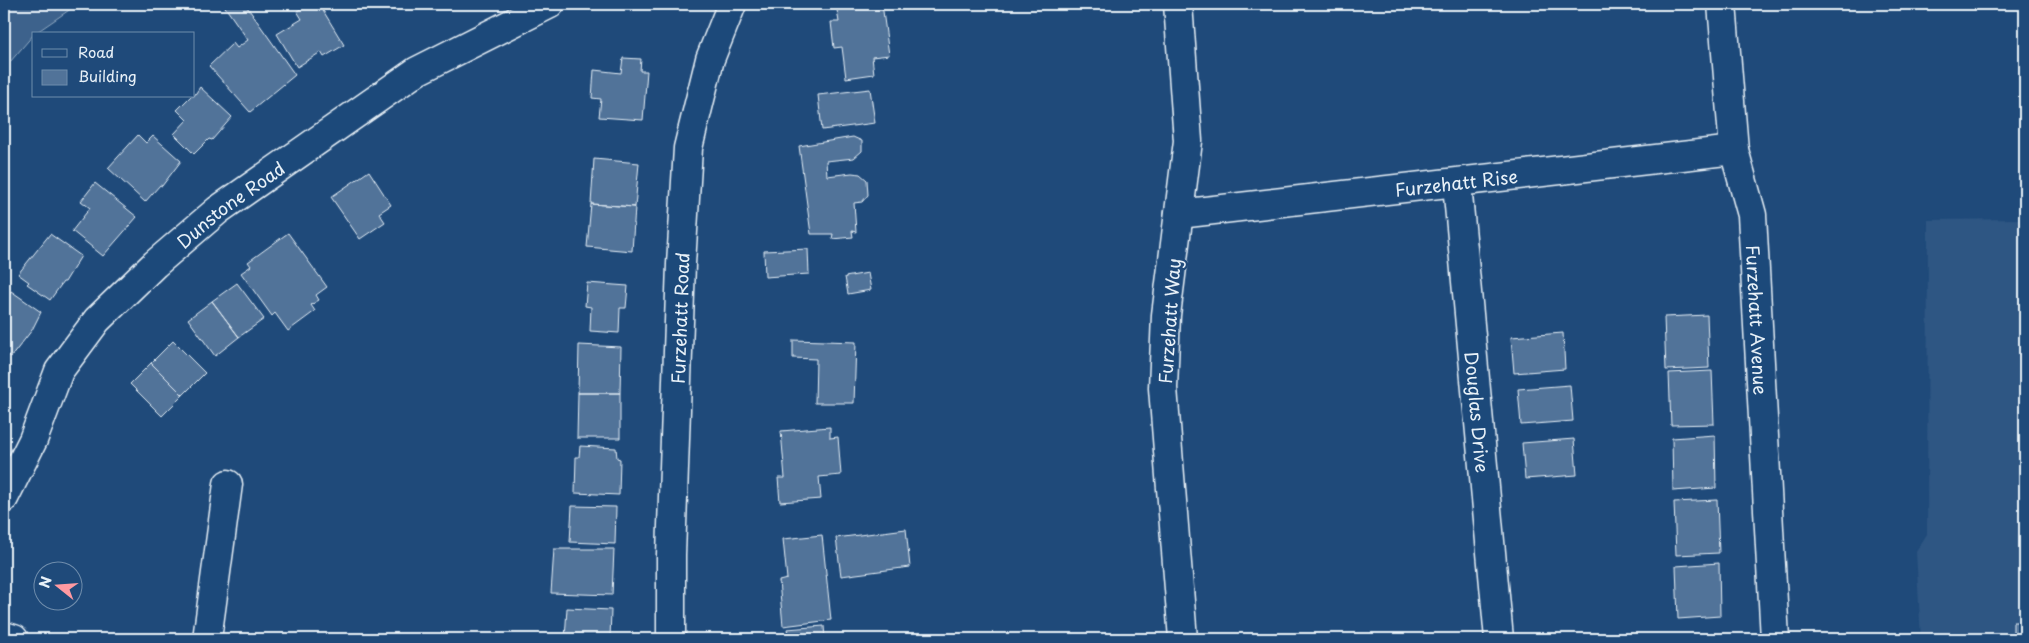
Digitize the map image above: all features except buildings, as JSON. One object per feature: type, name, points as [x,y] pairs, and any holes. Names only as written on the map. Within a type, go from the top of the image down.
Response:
[{"type":"street","name":"Dunstone Road","points":[[4,498],[33,440],[59,372],[97,320],[155,264],[218,210],[417,71],[550,4]]},
{"type":"street","name":"Furzehatt Road","points":[[672,639],[671,555],[680,293],[688,148],[710,59],[732,4]]},
{"type":"street","name":"Furzehatt Way","points":[[1178,4],[1188,141],[1166,315],[1163,388],[1183,639]]},
{"type":"street","name":"Furzehatt Avenue","points":[[1722,4],[1734,150],[1752,215],[1775,639]]},
{"type":"street","name":"Furzehatt Rise","points":[[1179,214],[1457,184],[1734,150]]},
{"type":"street","name":"Douglas Drive","points":[[1457,184],[1499,639]]},
{"type":"street","points":[[207,639],[228,484]]},
{"type":"street","points":[[4,636],[14,639]]},
{"type":"shaded area","points":[[4,4],[78,4],[37,32],[32,32],[32,36],[4,69]]},
{"type":"shaded area","points":[[2025,219],[2025,639],[1921,639],[1916,552],[1927,534],[1928,220]]}]
